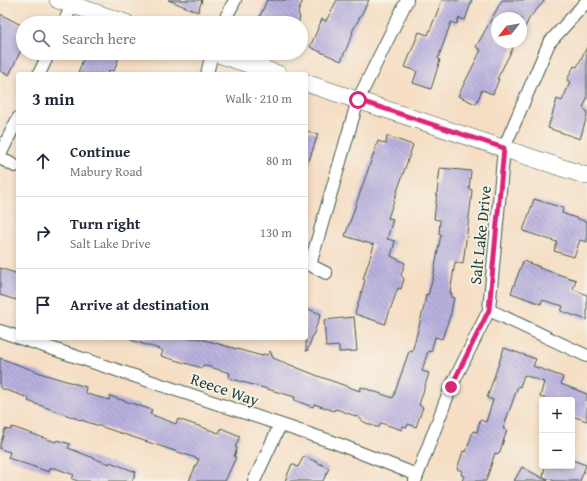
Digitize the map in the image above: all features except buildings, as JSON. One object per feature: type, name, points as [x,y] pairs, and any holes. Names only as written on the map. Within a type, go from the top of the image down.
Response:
[{"type":"main road","points":[[68,2],[107,16]]},
{"type":"main road","points":[[235,60],[272,72]]},
{"type":"main road","points":[[308,84],[587,176]]},
{"type":"street","points":[[227,16],[235,0]]},
{"type":"street","points":[[326,273],[310,265],[358,100],[407,0]]},
{"type":"street","name":"Salt Lake Drive","points":[[416,478],[451,387],[489,310],[504,148],[549,43],[587,1]]},
{"type":"street","points":[[65,16],[68,2]]},
{"type":"street","points":[[40,72],[46,60]]},
{"type":"street","points":[[208,72],[212,60]]},
{"type":"street","points":[[0,155],[16,122]]},
{"type":"street","points":[[0,158],[15,166]]},
{"type":"street","points":[[489,310],[587,356]]},
{"type":"street","name":"Reece Way","points":[[0,331],[16,337]]},
{"type":"street","name":"Reece Way","points":[[25,340],[333,442],[416,478]]},
{"type":"street","points":[[254,481],[280,425]]},
{"type":"route","points":[[358,100],[504,148],[489,310],[451,387]]}]
